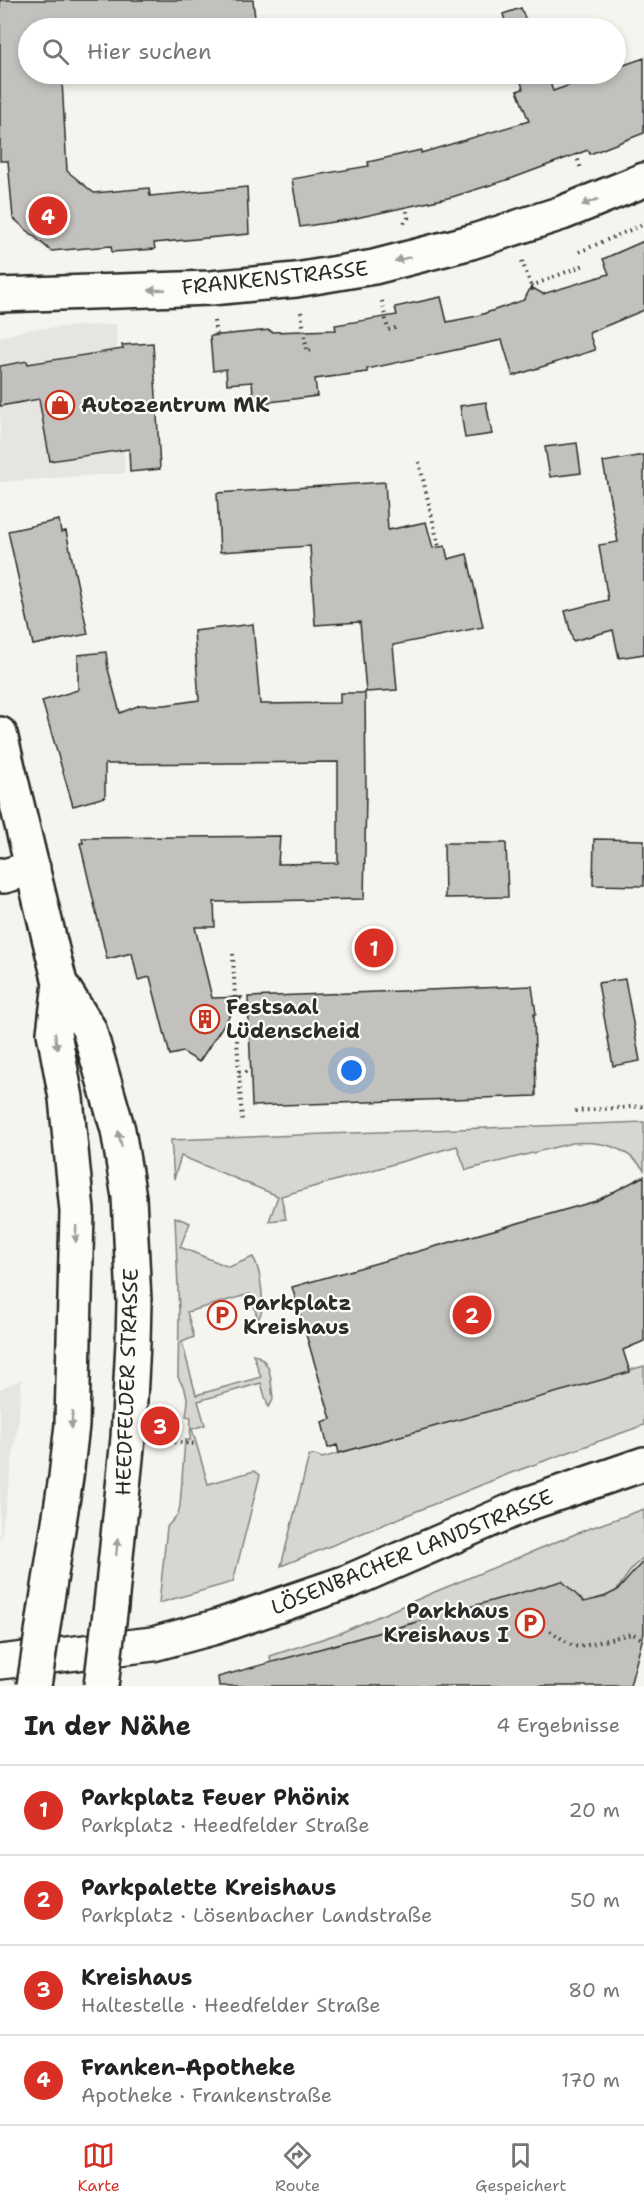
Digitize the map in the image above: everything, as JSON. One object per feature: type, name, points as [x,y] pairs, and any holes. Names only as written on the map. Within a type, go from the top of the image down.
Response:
[{"type":"main road","name":"FRANKENSTRASSE","points":[[0,295],[211,288],[296,280],[374,267],[471,242],[562,213],[644,180]]},
{"type":"main road","name":"HEEDFELDER STRASSE","points":[[0,734],[60,983],[89,1029],[118,1130],[129,1197],[134,1301],[128,1438],[101,1686]]},
{"type":"main road","points":[[0,875],[33,868]]},
{"type":"main road","name":"HEEDFELDER STRASSE","points":[[34,1686],[72,1425],[76,1188],[66,1098],[54,1033],[60,983]]},
{"type":"main road","name":"LÖSENBACHER LANDSTRASSE","points":[[0,1662],[153,1644],[216,1627],[350,1581],[527,1504],[644,1464]]},
{"type":"path","points":[[579,252],[644,224]]},
{"type":"path","points":[[531,286],[584,265]]},
{"type":"path","points":[[524,266],[533,291]]},
{"type":"path","points":[[296,280],[307,351],[312,350]]},
{"type":"path","points":[[419,462],[439,547]]},
{"type":"path","points":[[233,954],[235,998]]},
{"type":"path","points":[[237,1040],[242,1122]]},
{"type":"path","points":[[239,1072],[251,1072]]},
{"type":"path","points":[[575,1111],[644,1106]]},
{"type":"path","points":[[550,1631],[573,1646],[580,1647],[633,1634],[644,1640]]},
{"type":"shaded area","name":"Autozentrum MK","points":[[116,324],[125,473],[0,482],[0,337],[30,329]]},
{"type":"shaded area","points":[[644,1122],[644,1170],[621,1150],[603,1144],[572,1143],[466,1170],[457,1146],[281,1196],[286,1219],[269,1221],[278,1196],[181,1156],[174,1179],[171,1140]]},
{"type":"shaded area","points":[[175,1217],[190,1223],[180,1247],[229,1267],[253,1257],[262,1288],[262,1307],[258,1319],[250,1294],[187,1312],[194,1337],[182,1342],[196,1395],[261,1377],[253,1354],[264,1361],[267,1366],[273,1398],[268,1407],[261,1383],[198,1401],[205,1425],[192,1429],[208,1484],[254,1471],[260,1475],[233,1582],[159,1603],[167,1527],[178,1514],[180,1506],[185,1440],[190,1440],[191,1417],[186,1416],[188,1401],[178,1377],[179,1312]]},
{"type":"shaded area","points":[[644,1366],[644,1425],[511,1473],[281,1566],[309,1456],[315,1455],[322,1458]]},
{"type":"shaded area","points":[[22,1379],[19,1416],[0,1544],[0,1389]]},
{"type":"shaded area","points":[[644,1509],[644,1557],[633,1567],[617,1590],[610,1595],[584,1602],[450,1613],[443,1608],[437,1616],[271,1663],[270,1656],[340,1633],[585,1530]]},
{"type":"building","points":[[0,0],[253,0],[255,18],[18,18],[18,84],[62,84],[67,171],[94,193],[149,188],[150,196],[247,187],[249,234],[154,243],[155,249],[112,252],[111,246],[51,251],[13,218],[8,161],[0,161]]},
{"type":"building","points":[[521,8],[525,18],[504,18],[503,14]]},
{"type":"building","points":[[644,58],[644,133],[590,154],[588,150],[513,178],[452,197],[347,220],[300,227],[292,179],[369,166],[368,162],[421,150],[421,153],[529,121],[517,91],[523,89],[522,84],[551,84],[553,91],[573,84],[626,84],[626,64]]},
{"type":"building","points":[[644,241],[644,310],[589,333],[595,350],[513,376],[502,340],[367,369],[367,372],[315,379],[317,396],[254,404],[252,382],[227,384],[226,369],[213,371],[210,336],[270,330],[271,332],[336,330],[335,325],[397,315],[395,307],[441,297],[447,322],[477,316],[524,300],[531,287],[543,294],[609,274],[603,259]]},
{"type":"building","points":[[153,343],[160,469],[130,472],[129,449],[50,461],[39,399],[0,406],[0,366],[27,361],[28,364],[123,349],[122,345]]},
{"type":"building","points":[[486,402],[492,434],[465,438],[460,406]]},
{"type":"building","points":[[577,443],[581,473],[550,477],[545,447]]},
{"type":"building","points":[[644,455],[644,654],[619,658],[613,630],[573,641],[565,611],[608,600],[599,545],[618,542],[603,462]]},
{"type":"building","points":[[385,482],[388,530],[426,522],[433,548],[445,546],[448,559],[467,554],[483,627],[393,645],[397,690],[366,692],[360,622],[315,625],[310,546],[220,552],[217,493]]},
{"type":"building","points":[[59,520],[61,532],[66,531],[88,634],[33,645],[8,531]]},
{"type":"building","points":[[253,624],[260,704],[340,703],[340,693],[365,693],[364,899],[214,902],[215,927],[195,927],[212,998],[242,997],[199,1062],[183,1052],[170,1055],[150,977],[138,980],[132,953],[107,959],[80,843],[83,843],[82,838],[280,836],[278,864],[338,863],[338,762],[105,764],[105,797],[73,806],[42,701],[78,690],[78,655],[106,652],[108,669],[120,713],[140,705],[165,705],[199,700],[194,631]]},
{"type":"building","points":[[594,839],[644,840],[644,886],[593,885]]},
{"type":"building","points":[[444,843],[506,843],[508,897],[445,898]]},
{"type":"building","points":[[625,979],[640,1061],[613,1066],[598,983]]},
{"type":"building","points":[[532,986],[536,1014],[534,1014],[536,1096],[252,1106],[248,997]]},
{"type":"building","points":[[644,1176],[644,1341],[623,1350],[630,1372],[339,1453],[337,1445],[328,1448],[322,1422],[331,1419],[292,1287],[596,1201]]},
{"type":"building","name":"Parkhaus Kreishaus I","points":[[644,1560],[644,1633],[630,1686],[219,1686],[218,1677],[435,1617],[442,1608],[452,1612],[562,1581],[584,1602],[604,1597],[618,1590]]},
{"type":"place","name":"Franken-Apotheke","points":[[48,216]]},
{"type":"place","name":"Autozentrum MK","points":[[60,405]]},
{"type":"place","name":"Parkplatz Feuer Phönix","points":[[374,948]]},
{"type":"place","name":"Festsaal Lüdenscheid","points":[[205,1019]]},
{"type":"place","name":"Parkplatz Kreishaus","points":[[222,1315]]},
{"type":"place","name":"Parkpalette Kreishaus","points":[[472,1315]]},
{"type":"place","name":"Kreishaus","points":[[160,1426]]},
{"type":"place","name":"Parkhaus Kreishaus I","points":[[530,1623]]}]
